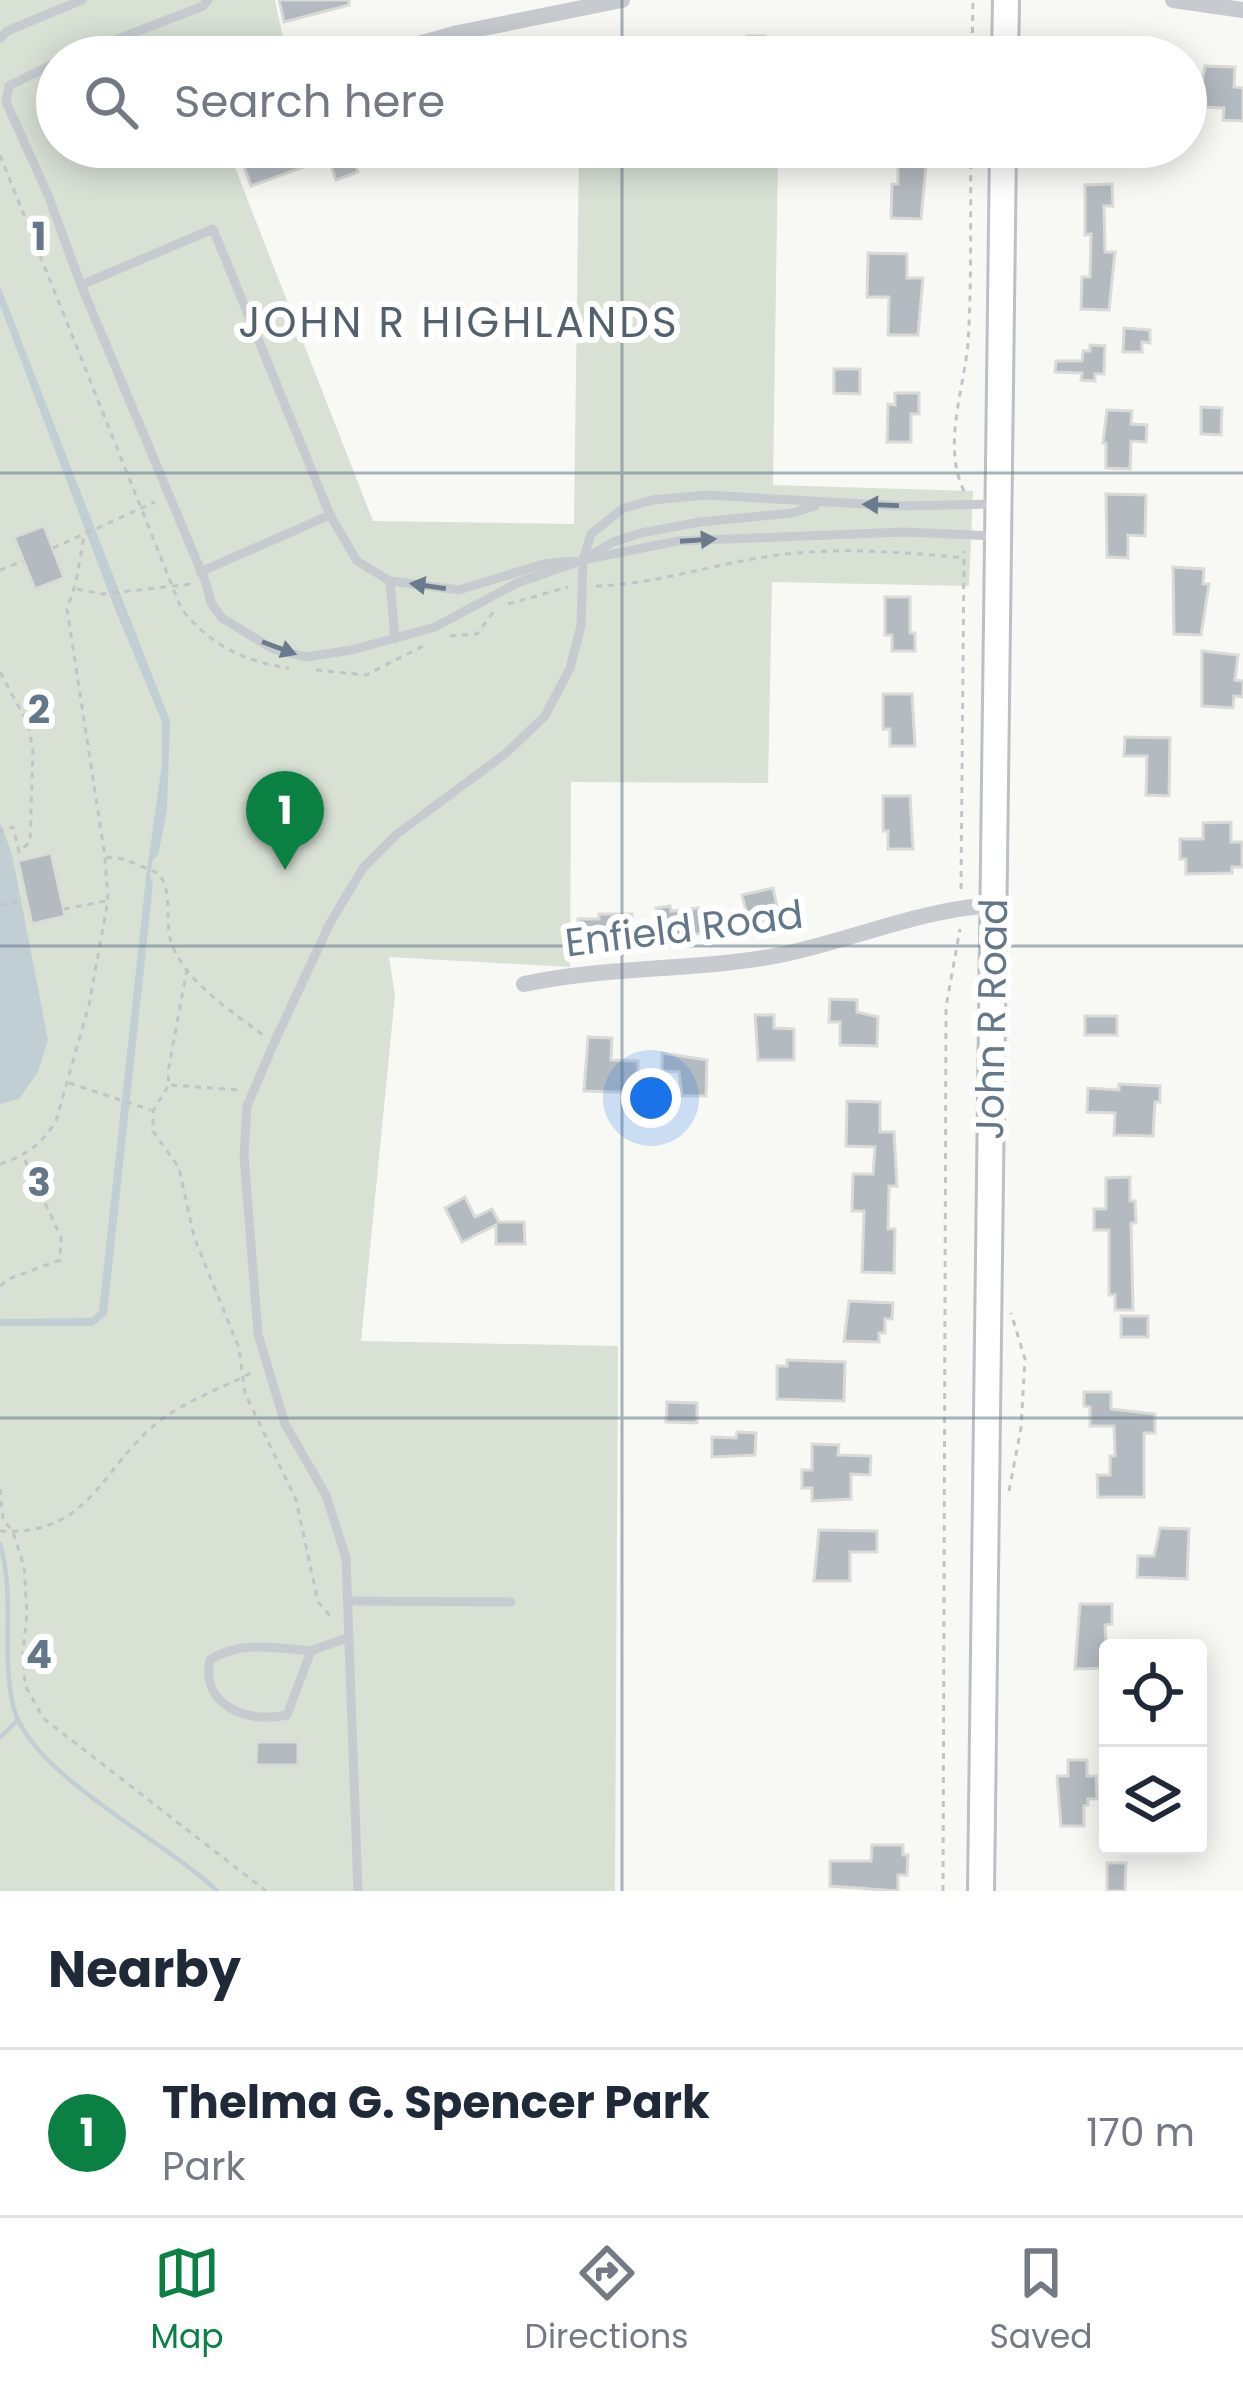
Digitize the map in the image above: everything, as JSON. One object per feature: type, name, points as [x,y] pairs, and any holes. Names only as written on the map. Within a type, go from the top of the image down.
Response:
[{"type":"main road","points":[[1005,36],[1006,0]]},
{"type":"main road","name":"John R Road","points":[[981,1891],[1003,168]]},
{"type":"street","points":[[452,36],[622,0]]},
{"type":"street","points":[[1174,0],[1243,10]]},
{"type":"street","name":"Enfield Road","points":[[524,984],[773,956],[941,910],[992,905]]},
{"type":"lane","points":[[0,39],[7,31],[82,0]]},
{"type":"lane","points":[[125,36],[208,0]]},
{"type":"lane","points":[[9,86],[36,72]]},
{"type":"lane","points":[[0,76],[9,86]]},
{"type":"lane","points":[[9,86],[6,102],[48,195],[211,603],[222,618],[273,649],[306,657],[395,639],[436,626],[517,583],[641,533],[791,513],[827,503]]},
{"type":"lane","points":[[81,285],[213,229],[330,515],[357,561],[390,581],[459,590],[544,564],[678,541],[904,532],[997,536]]},
{"type":"lane","points":[[358,1891],[346,1558],[326,1495],[285,1424],[259,1334],[244,1155],[248,1106],[274,1043],[363,868],[397,834],[506,754],[544,716],[570,668],[581,626],[583,560],[591,534],[622,509],[652,500],[706,496],[827,503],[998,504]]},
{"type":"lane","points":[[633,505],[641,533]]},
{"type":"lane","points":[[791,513],[796,535]]},
{"type":"lane","points":[[203,577],[330,515]]},
{"type":"lane","points":[[390,581],[395,639]]},
{"type":"lane","points":[[348,1601],[512,1602]]},
{"type":"lane","points":[[311,1652],[287,1715],[267,1720],[240,1714],[220,1701],[208,1685],[210,1660],[224,1651],[258,1646],[311,1652],[350,1637]]},
{"type":"path","points":[[972,36],[973,0]]},
{"type":"path","points":[[0,154],[181,608],[195,627],[259,664],[366,675],[442,637],[477,634],[498,606],[565,587],[666,580],[780,555],[895,551],[964,555],[962,889]]},
{"type":"path","points":[[964,491],[956,466],[959,386],[968,346],[971,168]]},
{"type":"path","points":[[53,548],[167,495]]},
{"type":"path","points":[[0,1164],[23,1156],[49,1134],[89,1005],[108,900],[67,609],[84,536]]},
{"type":"path","points":[[0,570],[23,560]]},
{"type":"path","points":[[74,588],[102,594],[172,586],[203,577]]},
{"type":"path","points":[[0,672],[28,724],[33,821],[30,842],[19,852],[13,826],[0,831]]},
{"type":"path","points":[[105,857],[147,866],[164,880],[172,945],[187,969],[274,1043]]},
{"type":"path","points":[[64,909],[108,900]]},
{"type":"path","points":[[0,905],[24,901]]},
{"type":"path","points":[[943,1891],[946,1007],[961,928]]},
{"type":"path","points":[[187,969],[169,1085],[153,1111],[153,1131],[179,1168],[194,1237],[238,1348],[245,1393],[296,1500],[318,1602],[350,1637]]},
{"type":"path","points":[[67,1082],[153,1111]]},
{"type":"path","points":[[169,1085],[254,1092]]},
{"type":"path","points":[[0,1286],[11,1277],[56,1263],[62,1248],[23,1156]]},
{"type":"path","points":[[1008,1496],[1022,1428],[1025,1359],[1009,1304]]},
{"type":"path","points":[[0,1531],[32,1533],[75,1514],[134,1442],[189,1400],[266,1364]]},
{"type":"path","points":[[0,1489],[3,1519],[13,1532],[24,1566],[25,1684],[43,1718],[266,1891]]},
{"type":"shaded area","points":[[0,0],[275,0],[283,36],[36,36],[36,168],[235,168],[373,521],[574,524],[579,168],[778,168],[773,485],[973,491],[969,586],[772,582],[768,783],[571,782],[570,967],[389,957],[395,995],[361,1341],[618,1346],[615,1891],[0,1891]]},
{"type":"shaded area","points":[[0,286],[170,721],[167,810],[150,875],[153,884],[107,1314],[93,1326],[0,1326],[0,1319],[91,1318],[99,1311],[162,763],[162,722],[0,305]]},
{"type":"shaded area","points":[[0,822],[12,854],[48,1040],[38,1072],[19,1099],[0,1104]]},
{"type":"building","points":[[279,0],[349,0],[349,5],[284,22]]},
{"type":"building","points":[[1207,66],[1235,67],[1234,87],[1243,88],[1243,121],[1223,120],[1224,108],[1207,107]]},
{"type":"building","points":[[244,168],[301,168],[251,186]]},
{"type":"building","points":[[332,168],[357,168],[358,172],[336,180]]},
{"type":"building","points":[[898,168],[926,168],[921,219],[891,218],[892,184],[898,184]]},
{"type":"building","points":[[1112,184],[1113,206],[1104,206],[1105,252],[1115,252],[1109,310],[1081,309],[1082,277],[1090,277],[1085,185]]},
{"type":"building","points":[[868,253],[907,254],[907,278],[923,278],[918,335],[888,335],[889,297],[867,297]]},
{"type":"building","points":[[1124,328],[1150,330],[1150,343],[1142,342],[1142,352],[1123,352]]},
{"type":"building","points":[[1090,345],[1105,346],[1104,374],[1095,374],[1095,381],[1081,380],[1082,373],[1055,372],[1056,361],[1082,361]]},
{"type":"building","points":[[834,369],[860,369],[860,394],[834,393]]},
{"type":"building","points":[[895,393],[919,393],[919,414],[911,414],[911,442],[887,442],[888,404],[895,405]]},
{"type":"building","points":[[1201,407],[1222,408],[1221,435],[1201,434]]},
{"type":"building","points":[[1107,410],[1132,411],[1131,424],[1147,425],[1146,442],[1131,441],[1130,469],[1106,468]]},
{"type":"building","points":[[1106,494],[1146,495],[1145,536],[1128,535],[1128,558],[1107,557]]},
{"type":"building","points":[[44,526],[64,578],[35,589],[14,537]]},
{"type":"building","points":[[1173,567],[1204,569],[1203,584],[1209,584],[1201,635],[1174,634]]},
{"type":"building","points":[[885,597],[910,597],[915,651],[892,651],[892,635],[885,635]]},
{"type":"building","points":[[1202,651],[1238,655],[1235,680],[1243,681],[1243,697],[1234,696],[1233,708],[1202,706]]},
{"type":"building","points":[[883,694],[912,694],[915,746],[890,746],[890,729],[883,729]]},
{"type":"building","points":[[1125,737],[1170,738],[1169,796],[1146,795],[1147,756],[1124,756]]},
{"type":"building","points":[[883,796],[910,796],[913,849],[888,849]]},
{"type":"building","points":[[1231,822],[1231,842],[1242,842],[1242,867],[1232,867],[1232,873],[1186,874],[1180,839],[1203,839],[1203,823]]},
{"type":"building","points":[[51,853],[65,916],[32,924],[18,861]]},
{"type":"building","points":[[773,888],[779,916],[761,921],[759,913],[747,915],[742,895]]},
{"type":"building","points":[[670,906],[671,911],[699,908],[703,933],[660,939],[656,908]]},
{"type":"building","points":[[599,914],[632,914],[632,937],[578,938],[578,919],[599,919]]},
{"type":"building","points":[[830,999],[857,1000],[857,1012],[878,1017],[877,1046],[840,1045],[840,1022],[829,1022]]},
{"type":"building","points":[[755,1015],[774,1015],[774,1028],[794,1029],[794,1060],[758,1060]]},
{"type":"building","points":[[1085,1016],[1117,1016],[1117,1035],[1085,1035]]},
{"type":"building","points":[[588,1037],[612,1038],[611,1060],[638,1061],[638,1093],[584,1091]]},
{"type":"building","points":[[662,1053],[707,1060],[706,1096],[682,1096],[679,1072],[662,1071]]},
{"type":"building","points":[[1119,1084],[1160,1086],[1153,1136],[1114,1135],[1115,1113],[1087,1112],[1088,1088],[1119,1090]]},
{"type":"building","points":[[847,1101],[880,1102],[880,1132],[894,1132],[897,1186],[889,1186],[888,1229],[895,1229],[894,1273],[862,1272],[864,1211],[852,1211],[853,1174],[873,1174],[875,1147],[846,1146]]},
{"type":"building","points":[[1130,1177],[1136,1223],[1131,1223],[1133,1310],[1115,1310],[1115,1295],[1109,1295],[1109,1230],[1094,1230],[1094,1209],[1106,1209],[1106,1178]]},
{"type":"building","points":[[465,1197],[475,1217],[492,1209],[499,1222],[524,1222],[525,1244],[496,1244],[496,1225],[462,1242],[445,1208]]},
{"type":"building","points":[[849,1301],[893,1303],[892,1319],[885,1319],[879,1342],[844,1341]]},
{"type":"building","points":[[1121,1316],[1148,1316],[1148,1337],[1121,1337]]},
{"type":"building","points":[[787,1360],[845,1362],[844,1401],[777,1399],[777,1366],[787,1366]]},
{"type":"building","points":[[1084,1392],[1111,1392],[1111,1409],[1155,1414],[1155,1433],[1144,1433],[1144,1497],[1098,1497],[1097,1475],[1110,1475],[1110,1456],[1115,1456],[1114,1426],[1090,1426]]},
{"type":"building","points":[[667,1402],[697,1403],[697,1423],[666,1422]]},
{"type":"building","points":[[737,1432],[756,1433],[755,1455],[712,1457],[712,1437],[736,1438]]},
{"type":"building","points":[[812,1444],[839,1445],[838,1455],[871,1456],[870,1475],[851,1474],[851,1499],[812,1501],[812,1488],[802,1488],[802,1470],[812,1470]]},
{"type":"building","points":[[1160,1528],[1189,1529],[1187,1579],[1137,1577],[1138,1556],[1154,1556]]},
{"type":"building","points":[[819,1530],[877,1531],[877,1552],[850,1552],[850,1581],[814,1581]]},
{"type":"building","points":[[1080,1604],[1112,1604],[1112,1624],[1105,1625],[1106,1639],[1099,1639],[1099,1668],[1075,1669]]},
{"type":"building","points":[[257,1742],[298,1742],[298,1765],[256,1765]]},
{"type":"building","points":[[1068,1760],[1087,1760],[1087,1776],[1096,1776],[1097,1799],[1088,1799],[1084,1806],[1084,1826],[1061,1826],[1057,1776],[1068,1776]]},
{"type":"building","points":[[872,1845],[903,1845],[903,1855],[908,1855],[907,1875],[898,1875],[898,1891],[830,1886],[830,1861],[871,1861]]},
{"type":"building","points":[[1107,1863],[1126,1863],[1125,1891],[1107,1891]]},
{"type":"waterway","points":[[0,1544],[7,1585],[10,1689],[26,1734],[73,1783],[217,1891]]},
{"type":"waterway","points":[[0,1737],[18,1720]]},
{"type":"place","name":"Thelma G. Spencer Park","points":[[285,870]]},
{"type":"district","name":"JOHN R HIGHLANDS","points":[[459,322]]}]
